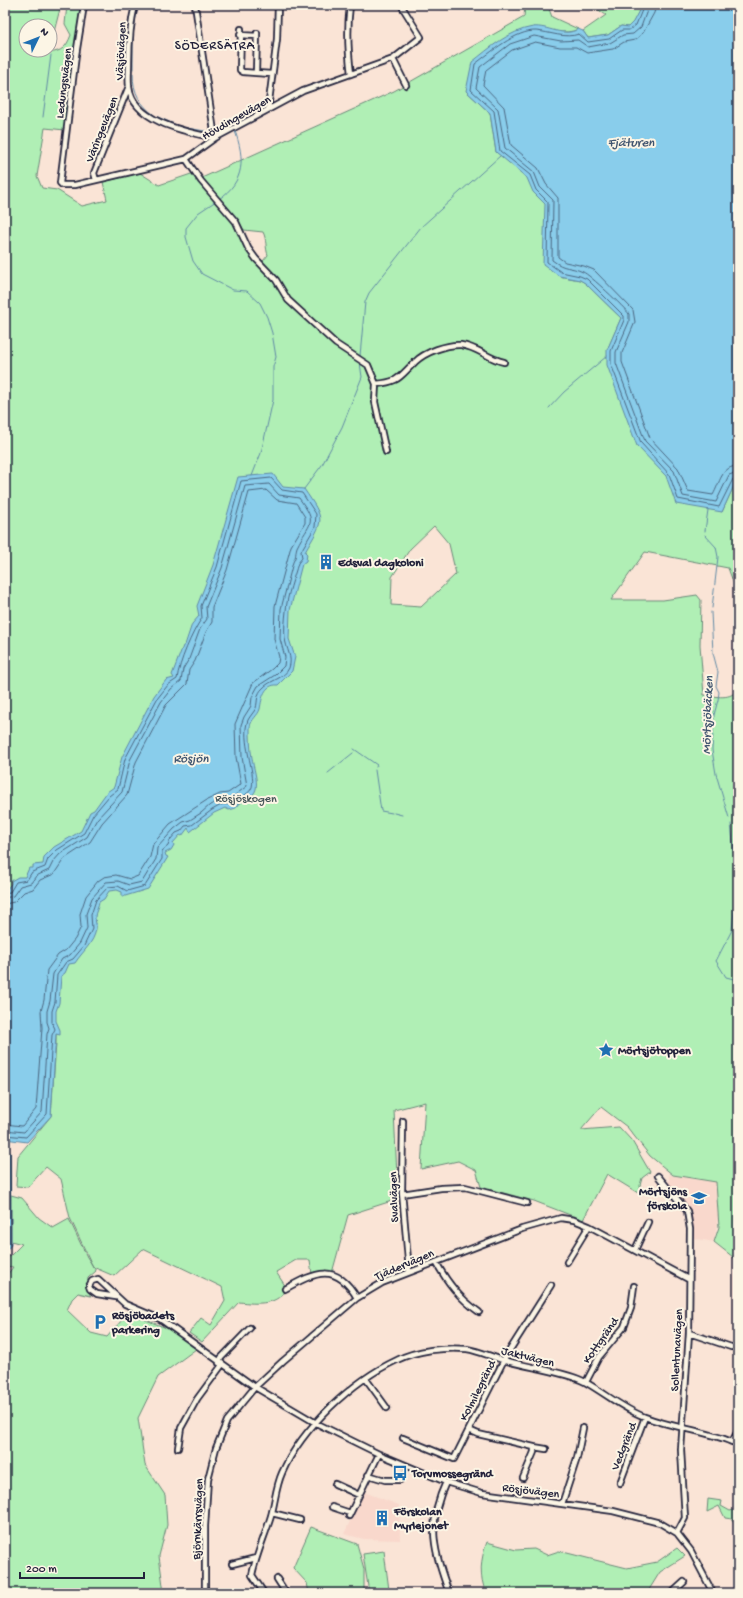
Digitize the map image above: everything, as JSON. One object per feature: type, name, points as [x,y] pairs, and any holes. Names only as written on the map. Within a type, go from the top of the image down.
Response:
[{"type":"street","name":"Ledungsvägen","points":[[62,185],[60,183],[76,55],[84,5]]},
{"type":"street","name":"Väsjövägen","points":[[135,5],[129,37],[128,86],[133,99],[149,116],[185,132],[215,138]]},
{"type":"street","points":[[195,5],[215,138]]},
{"type":"street","points":[[268,109],[277,39],[278,5]]},
{"type":"street","points":[[350,5],[348,21],[348,54],[351,74]]},
{"type":"street","name":"Hövdingevägen","points":[[62,185],[75,185],[186,159],[215,138],[303,91],[393,59],[421,37],[401,5]]},
{"type":"street","points":[[241,29],[240,70],[243,72],[272,74]]},
{"type":"street","points":[[240,35],[257,35],[256,72]]},
{"type":"street","points":[[393,59],[406,86]]},
{"type":"street","name":"Väringevägen","points":[[96,180],[94,173],[128,86]]},
{"type":"street","points":[[186,159],[201,181],[236,222],[256,259],[276,280],[288,300],[336,344],[366,362],[373,374],[376,384],[375,402],[386,452]]},
{"type":"street","points":[[376,384],[389,383],[402,377],[416,360],[445,347],[459,345],[469,346],[494,360],[504,362]]},
{"type":"street","name":"Svalvägen","points":[[403,1121],[402,1194],[409,1271]]},
{"type":"street","name":"Sollentunavägen","points":[[658,1176],[687,1210],[690,1229],[688,1279],[689,1333],[681,1450],[685,1518],[677,1533]]},
{"type":"street","points":[[402,1194],[441,1188],[465,1187],[527,1203]]},
{"type":"street","name":"Tjädervägen","points":[[255,1387],[304,1342],[357,1298],[382,1283],[409,1271],[522,1229],[561,1218],[574,1220],[589,1226],[688,1279]]},
{"type":"street","points":[[634,1250],[648,1222]]},
{"type":"street","points":[[567,1262],[589,1226]]},
{"type":"street","points":[[436,1262],[448,1283],[467,1304],[479,1312]]},
{"type":"street","points":[[285,1289],[302,1280],[322,1274],[338,1277],[349,1284],[357,1298]]},
{"type":"street","name":"Rösjövägen","points":[[116,1297],[97,1294],[90,1290],[92,1281],[98,1279],[109,1287],[116,1297],[125,1304],[160,1319],[255,1387],[316,1423],[379,1454],[446,1482],[482,1493],[613,1512],[660,1524],[677,1533],[691,1551],[714,1593]]},
{"type":"street","name":"Kolmilegränd","points":[[403,1438],[454,1459],[504,1360],[551,1285]]},
{"type":"street","name":"Kottgränd","points":[[586,1382],[599,1357],[624,1327],[631,1308],[634,1286]]},
{"type":"street","points":[[178,1448],[181,1428],[197,1399],[221,1364],[221,1358],[250,1328]]},
{"type":"street","points":[[689,1333],[731,1347],[738,1347]]},
{"type":"street","name":"Jaktvägen","points":[[264,1593],[252,1575],[256,1558],[272,1513],[282,1474],[299,1445],[316,1423],[338,1401],[366,1379],[398,1360],[445,1348],[469,1350],[586,1382],[617,1402],[645,1417],[732,1442],[738,1431]]},
{"type":"street","points":[[366,1379],[387,1408]]},
{"type":"street","name":"Björnkärrsvägen","points":[[205,1593],[205,1526],[208,1479],[216,1448],[227,1421],[255,1387]]},
{"type":"street","name":"Vedgränd","points":[[620,1483],[645,1417]]},
{"type":"street","points":[[562,1504],[577,1458],[583,1428]]},
{"type":"street","points":[[469,1430],[478,1434],[546,1449]]},
{"type":"street","points":[[523,1478],[534,1452],[534,1447]]},
{"type":"street","points":[[332,1507],[349,1514],[379,1454]]},
{"type":"street","points":[[368,1475],[385,1480],[400,1480],[402,1476]]},
{"type":"street","points":[[446,1482],[436,1506],[434,1543],[449,1593]]},
{"type":"street","points":[[335,1484],[359,1495]]},
{"type":"street","points":[[272,1513],[300,1520]]},
{"type":"street","points":[[232,1564],[256,1558]]},
{"type":"street","points":[[277,1579],[286,1593]]},
{"type":"street","points":[[672,1593],[684,1582]]},
{"type":"shaded area","name":"Mörtsjöns förskola","points":[[669,1175],[716,1182],[719,1212],[714,1242],[692,1238],[691,1209],[669,1187]]},
{"type":"shaded area","points":[[364,1492],[399,1505],[400,1540],[364,1539],[344,1534]]},
{"type":"green space","name":"Rösjöskogen","points":[[5,5],[61,5],[58,18],[18,18],[18,58],[58,58],[58,50],[63,48],[71,35],[65,24],[67,5],[81,5],[65,130],[45,128],[37,176],[42,188],[57,190],[82,206],[107,200],[103,182],[140,173],[159,185],[194,173],[197,180],[195,181],[394,91],[524,17],[525,5],[553,5],[549,9],[552,17],[578,29],[562,32],[534,27],[466,91],[490,113],[496,152],[545,186],[559,276],[580,280],[585,283],[621,318],[608,348],[664,474],[722,512],[738,477],[738,595],[728,568],[645,552],[611,600],[663,600],[697,595],[701,600],[700,645],[704,695],[718,697],[728,696],[732,695],[738,688],[738,1261],[714,1242],[719,1227],[716,1182],[673,1175],[650,1156],[627,1127],[601,1107],[581,1130],[619,1127],[632,1141],[650,1172],[642,1178],[638,1193],[607,1174],[583,1220],[534,1201],[481,1187],[476,1170],[458,1161],[421,1169],[425,1102],[394,1110],[398,1199],[348,1215],[332,1273],[326,1271],[312,1274],[310,1260],[296,1260],[276,1272],[286,1287],[279,1298],[273,1301],[260,1303],[239,1302],[202,1342],[189,1333],[201,1318],[211,1325],[225,1301],[222,1287],[143,1249],[114,1276],[93,1267],[70,1218],[61,1179],[46,1167],[28,1187],[16,1186],[18,1156],[51,1116],[56,1034],[5,990]],"holes":[[[240,223],[244,230],[263,232],[268,255],[263,261],[249,244]],[[434,526],[449,544],[456,574],[421,607],[391,605],[392,577],[410,549]]]},
{"type":"green space","points":[[591,5],[642,5],[633,23],[628,27],[621,26],[608,35],[588,38],[583,31],[606,15]]},
{"type":"green space","points":[[11,1195],[22,1198],[39,1218],[53,1228],[69,1219],[87,1257],[96,1271],[88,1278],[87,1290],[91,1296],[78,1293],[72,1299],[67,1310],[91,1333],[107,1337],[129,1312],[169,1329],[196,1349],[158,1377],[138,1418],[145,1465],[165,1495],[167,1525],[159,1556],[164,1593],[5,1593],[5,1278],[13,1267],[5,1266],[5,1261],[22,1244],[11,1241]]},
{"type":"green space","points":[[708,1499],[722,1501],[721,1506],[730,1511],[737,1509],[738,1505],[738,1529],[732,1519],[725,1518],[719,1506],[707,1512]]},
{"type":"green space","points":[[311,1527],[357,1544],[364,1569],[364,1593],[309,1593],[307,1583],[293,1568]]},
{"type":"green space","points":[[487,1542],[516,1550],[534,1549],[547,1555],[559,1551],[627,1568],[657,1562],[677,1548],[685,1556],[660,1572],[647,1593],[625,1593],[623,1588],[609,1591],[609,1593],[486,1593],[482,1580],[481,1568]]},
{"type":"green space","points":[[384,1551],[389,1590],[369,1593],[363,1554]]},
{"type":"water","name":"Fjäturen","points":[[642,5],[738,5],[738,477],[722,512],[676,504],[666,476],[637,446],[607,365],[607,350],[621,318],[585,283],[580,280],[559,276],[543,264],[545,204],[533,192],[527,178],[496,152],[490,113],[466,91],[472,62],[507,36],[515,32],[538,27],[561,32],[578,29],[583,31],[588,38],[608,35],[621,26],[628,27],[633,22]]},
{"type":"water","name":"Rösjön","points":[[273,474],[283,487],[304,489],[316,508],[320,520],[316,533],[305,552],[307,554],[306,561],[302,564],[290,610],[289,639],[295,657],[292,671],[278,685],[273,685],[264,692],[260,709],[250,727],[251,750],[256,781],[255,792],[238,804],[236,808],[229,810],[225,808],[214,813],[190,832],[188,828],[182,836],[180,835],[173,843],[174,845],[171,850],[165,853],[168,857],[148,889],[122,897],[122,892],[117,890],[109,891],[104,899],[99,902],[95,915],[96,928],[93,939],[75,963],[69,964],[65,973],[61,976],[59,1003],[56,1011],[56,1021],[60,1030],[60,1035],[56,1034],[51,1116],[27,1142],[5,1139],[5,891],[11,884],[11,881],[18,877],[25,877],[29,868],[33,868],[33,865],[43,864],[44,857],[54,847],[81,831],[90,812],[94,810],[107,792],[114,787],[122,757],[154,696],[166,680],[174,678],[172,675],[183,646],[185,645],[192,624],[199,616],[197,606],[213,565],[238,477]]},
{"type":"water","points":[[5,1151],[10,1152],[11,1245],[5,1253]]},
{"type":"waterway","points":[[133,34],[138,5]]},
{"type":"waterway","points":[[133,39],[133,69]]},
{"type":"waterway","points":[[43,117],[51,58]]},
{"type":"waterway","points":[[133,74],[134,87],[138,98],[154,115]]},
{"type":"waterway","points":[[158,117],[181,127],[211,132]]},
{"type":"waterway","points":[[219,199],[234,185],[240,169],[240,151],[235,131]]},
{"type":"waterway","points":[[360,356],[365,302],[369,293],[421,227],[500,156]]},
{"type":"waterway","points":[[216,201],[198,213],[186,228],[186,237],[193,261],[202,274],[233,290],[247,291],[260,303],[267,317],[272,333],[276,357],[273,367],[273,400],[261,453],[252,476]]},
{"type":"waterway","points":[[549,408],[564,392],[607,356]]},
{"type":"waterway","points":[[304,489],[322,465],[342,427],[362,377],[360,363]]},
{"type":"waterway","points":[[705,531],[708,510]]},
{"type":"waterway","name":"Mörtsjöbäcken","points":[[705,535],[716,547],[718,557],[712,608]]},
{"type":"waterway","name":"Mörtsjöbäcken","points":[[711,612],[713,653],[718,672],[716,686],[719,692],[714,715],[712,750],[716,774],[729,818]]},
{"type":"waterway","points":[[354,749],[377,765],[376,767]]},
{"type":"waterway","points":[[328,773],[353,753]]},
{"type":"waterway","points":[[375,770],[381,811],[392,813]]},
{"type":"waterway","points":[[394,813],[402,815]]},
{"type":"waterway","name":"Mörtsjöbäcken","points":[[731,824],[737,878],[732,930],[716,961],[726,977],[738,980]]},
{"type":"place","name":"Edsval dagkoloni","points":[[326,562]]},
{"type":"place","name":"Mörtsjötoppen","points":[[606,1050]]},
{"type":"place","name":"Mörtsjöns förskola","points":[[699,1198]]},
{"type":"place","name":"Rösjöbadets parkering","points":[[100,1322]]},
{"type":"place","name":"Torvmossegränd","points":[[400,1473]]},
{"type":"place","name":"Förskolan Myrlejonet","points":[[382,1518]]},
{"type":"district","name":"SÖDERSÄTRA","points":[[215,44]]}]
